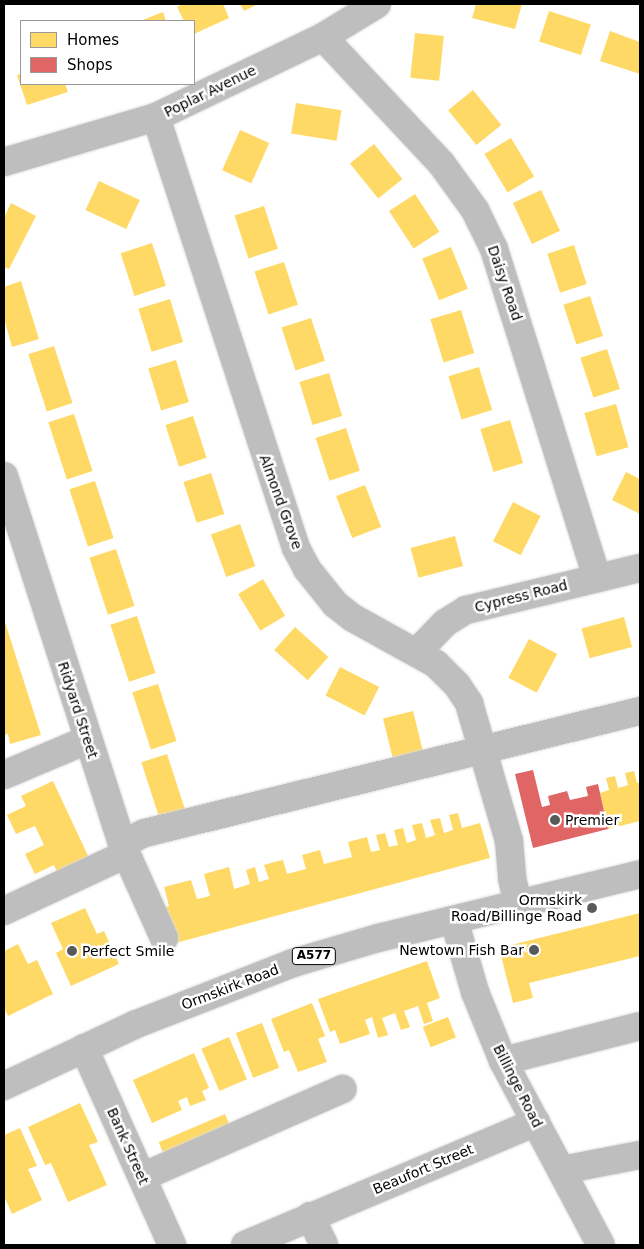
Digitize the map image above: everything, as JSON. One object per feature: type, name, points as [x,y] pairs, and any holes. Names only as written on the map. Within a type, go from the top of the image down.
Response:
[{"type":"main road","name":"Poplar Avenue","points":[[4,162],[156,117],[323,37],[377,4]]},
{"type":"main road","name":"Daisy Road","points":[[323,37],[441,163],[475,210],[497,258],[597,578]]},
{"type":"main road","name":"Almond Grove","points":[[156,117],[296,548],[307,569],[335,604],[353,618],[436,664],[457,685],[469,703],[485,751],[509,841],[512,878],[518,906]]},
{"type":"main road","name":"Ridyard Street","points":[[4,476],[87,740],[124,849],[164,938]]},
{"type":"main road","name":"Cypress Road","points":[[417,652],[445,623],[466,610],[640,568]]},
{"type":"main road","points":[[6,903],[124,849],[145,833],[485,751],[640,711]]},
{"type":"main road","points":[[4,775],[87,740]]},
{"type":"main road","name":"Ormskirk Road","points":[[4,1086],[84,1048],[228,986],[293,963],[378,938],[518,906],[640,874]]},
{"type":"main road","name":"Billinge Road","points":[[454,920],[475,992],[503,1061],[600,1245]]},
{"type":"main road","points":[[503,1061],[640,1026]]},
{"type":"main road","name":"Bank Street","points":[[84,1048],[172,1245]]},
{"type":"main road","points":[[142,1177],[342,1089]]},
{"type":"main road","name":"Beaufort Street","points":[[310,1216],[536,1122]]},
{"type":"main road","points":[[562,1170],[640,1155]]},
{"type":"main road","points":[[245,1245],[310,1216],[324,1245]]},
{"type":"building: Homes","points":[[183,4],[223,4],[229,18],[195,34],[195,20],[184,20],[177,7]]},
{"type":"building: Homes","points":[[240,4],[258,4],[244,11]]},
{"type":"building: Homes","points":[[476,4],[522,4],[515,29],[472,18]]},
{"type":"building: Homes","points":[[549,11],[591,25],[581,55],[539,41]]},
{"type":"building: Homes","points":[[163,12],[166,20],[143,20]]},
{"type":"building: Homes","points":[[610,31],[640,42],[640,74],[600,61]]},
{"type":"building: Homes","points":[[415,33],[444,36],[439,81],[410,78]]},
{"type":"building: Homes","points":[[20,85],[65,85],[68,92],[27,105]]},
{"type":"building: Homes","points":[[473,90],[501,125],[476,145],[448,110]]},
{"type":"building: Homes","points":[[296,103],[341,110],[337,141],[291,134]]},
{"type":"building: Homes","points":[[240,130],[269,143],[251,183],[222,170]]},
{"type":"building: Homes","points":[[511,138],[534,177],[508,193],[484,154]]},
{"type":"building: Homes","points":[[374,144],[402,179],[378,198],[350,164]]},
{"type":"building: Homes","points":[[99,181],[140,200],[126,229],[85,210]]},
{"type":"building: Homes","points":[[541,190],[560,231],[532,244],[513,203]]},
{"type":"building: Homes","points":[[415,194],[440,232],[414,249],[389,211]]},
{"type":"building: Homes","points":[[11,203],[36,216],[9,269],[4,267],[4,218]]},
{"type":"building: Homes","points":[[264,206],[278,249],[248,258],[235,216]]},
{"type":"building: Homes","points":[[152,243],[166,286],[135,296],[121,253]]},
{"type":"building: Homes","points":[[574,245],[587,284],[560,293],[547,254]]},
{"type":"building: Homes","points":[[451,247],[468,289],[439,300],[422,259]]},
{"type":"building: Homes","points":[[284,262],[298,305],[268,314],[255,272]]},
{"type":"building: Homes","points":[[21,281],[39,339],[12,347],[4,318],[4,287]]},
{"type":"building: Homes","points":[[590,296],[603,336],[576,345],[563,305]]},
{"type":"building: Homes","points":[[170,299],[183,342],[152,352],[138,309]]},
{"type":"building: Homes","points":[[461,310],[474,353],[444,362],[430,319]]},
{"type":"building: Homes","points":[[311,318],[325,361],[295,370],[282,328]]},
{"type":"building: Homes","points":[[54,346],[73,403],[47,411],[28,354]]},
{"type":"building: Homes","points":[[607,349],[620,389],[593,398],[580,358]]},
{"type":"building: Homes","points":[[176,360],[189,402],[161,411],[148,368]]},
{"type":"building: Homes","points":[[479,367],[492,410],[462,419],[448,376]]},
{"type":"building: Homes","points":[[329,373],[342,416],[313,425],[299,382]]},
{"type":"building: Homes","points":[[616,404],[628,447],[597,456],[584,413]]},
{"type":"building: Homes","points":[[74,414],[93,471],[67,479],[48,422]]},
{"type":"building: Homes","points":[[193,416],[207,458],[179,467],[165,425]]},
{"type":"building: Homes","points":[[510,420],[523,463],[494,472],[480,429]]},
{"type":"building: Homes","points":[[346,428],[360,471],[329,481],[316,438]]},
{"type":"building: Homes","points":[[626,472],[640,479],[640,514],[612,500]]},
{"type":"building: Homes","points":[[211,473],[224,514],[197,523],[183,482]]},
{"type":"building: Homes","points":[[95,481],[114,538],[88,546],[69,489]]},
{"type":"building: Homes","points":[[365,485],[381,527],[352,538],[336,496]]},
{"type":"building: Homes","points":[[513,502],[541,516],[521,555],[493,541]]},
{"type":"building: Homes","points":[[240,524],[255,566],[226,577],[211,535]]},
{"type":"building: Homes","points":[[455,536],[463,566],[419,578],[411,548]]},
{"type":"building: Homes","points":[[116,549],[135,606],[108,615],[89,558]]},
{"type":"building: Homes","points":[[263,579],[285,616],[260,631],[238,594]]},
{"type":"building: Homes","points":[[137,616],[156,673],[129,682],[110,625]]},
{"type":"building: Homes","points":[[624,617],[632,647],[590,658],[581,628]]},
{"type":"building: Homes","points":[[4,619],[41,735],[10,744],[8,734],[4,735]]},
{"type":"building: Homes","points":[[295,627],[328,657],[308,680],[274,650]]},
{"type":"building: Homes","points":[[529,639],[557,654],[537,693],[508,678]]},
{"type":"building: Homes","points":[[340,667],[379,687],[365,715],[325,696]]},
{"type":"building: Homes","points":[[158,684],[177,741],[151,749],[132,692]]},
{"type":"building: Homes","points":[[413,711],[424,754],[394,761],[383,718]]},
{"type":"building: Homes","points":[[167,754],[186,811],[160,819],[141,762]]},
{"type":"building: Homes","points":[[634,771],[637,783],[640,783],[640,821],[608,829],[600,793],[609,790],[606,778],[615,776],[618,788],[628,785],[625,773]]},
{"type":"building: Homes","points":[[53,781],[90,860],[58,875],[54,865],[35,874],[25,854],[44,845],[35,826],[16,834],[7,815],[26,806],[21,796]]},
{"type":"building: Homes","points":[[458,813],[462,828],[480,823],[490,858],[172,944],[163,908],[169,906],[164,887],[191,880],[197,899],[210,896],[204,874],[229,867],[234,889],[250,884],[246,870],[255,867],[259,882],[269,879],[264,865],[274,862],[283,860],[287,874],[306,869],[302,855],[320,850],[324,864],[352,857],[348,842],[367,837],[371,852],[380,850],[376,835],[385,833],[389,847],[398,845],[394,830],[403,828],[407,843],[416,840],[412,825],[422,823],[426,838],[435,835],[430,820],[440,818],[444,833],[453,830],[449,815]]},
{"type":"building: Homes","points":[[85,908],[97,934],[104,931],[119,964],[71,986],[56,953],[63,949],[51,923]]},
{"type":"building: Homes","points":[[640,913],[640,956],[529,983],[533,998],[513,1003],[499,948]]},
{"type":"building: Homes","points":[[18,944],[28,964],[37,960],[53,994],[8,1016],[4,1008],[4,951]]},
{"type":"building: Homes","points":[[427,961],[440,998],[427,1003],[433,1021],[424,1024],[418,1006],[404,1011],[410,1027],[401,1030],[395,1013],[382,1018],[388,1035],[378,1038],[372,1017],[365,1020],[370,1034],[340,1044],[335,1030],[330,1032],[318,999]]},
{"type":"building: Homes","points":[[312,1003],[325,1036],[318,1039],[327,1062],[298,1072],[289,1050],[284,1052],[271,1019]]},
{"type":"building: Homes","points":[[448,1017],[456,1038],[431,1047],[423,1027]]},
{"type":"building: Homes","points":[[262,1023],[279,1068],[253,1078],[236,1033]]},
{"type":"building: Homes","points":[[229,1037],[247,1079],[219,1091],[201,1049]]},
{"type":"building: Homes","points":[[194,1053],[209,1088],[202,1091],[206,1100],[190,1106],[187,1097],[178,1101],[182,1110],[152,1123],[133,1080]]},
{"type":"building: Homes","points":[[80,1103],[98,1142],[89,1145],[107,1185],[68,1202],[51,1163],[45,1165],[28,1127]]},
{"type":"building: Homes","points":[[225,1114],[231,1128],[165,1156],[159,1142]]},
{"type":"building: Homes","points":[[20,1128],[37,1166],[28,1169],[42,1200],[12,1214],[4,1196],[4,1135]]},
{"type":"building: Shops","name":"Premier","points":[[533,770],[542,807],[550,805],[548,796],[567,791],[570,800],[588,796],[586,787],[598,784],[608,829],[533,848],[515,774]]},
{"type":"place","name":"Premier","points":[[555,820]]},
{"type":"place","name":"Ormskirk Road/Billinge Road","points":[[592,908]]},
{"type":"place","name":"Newtown Fish Bar","points":[[534,950]]},
{"type":"place","name":"Perfect Smile","points":[[72,951]]}]
